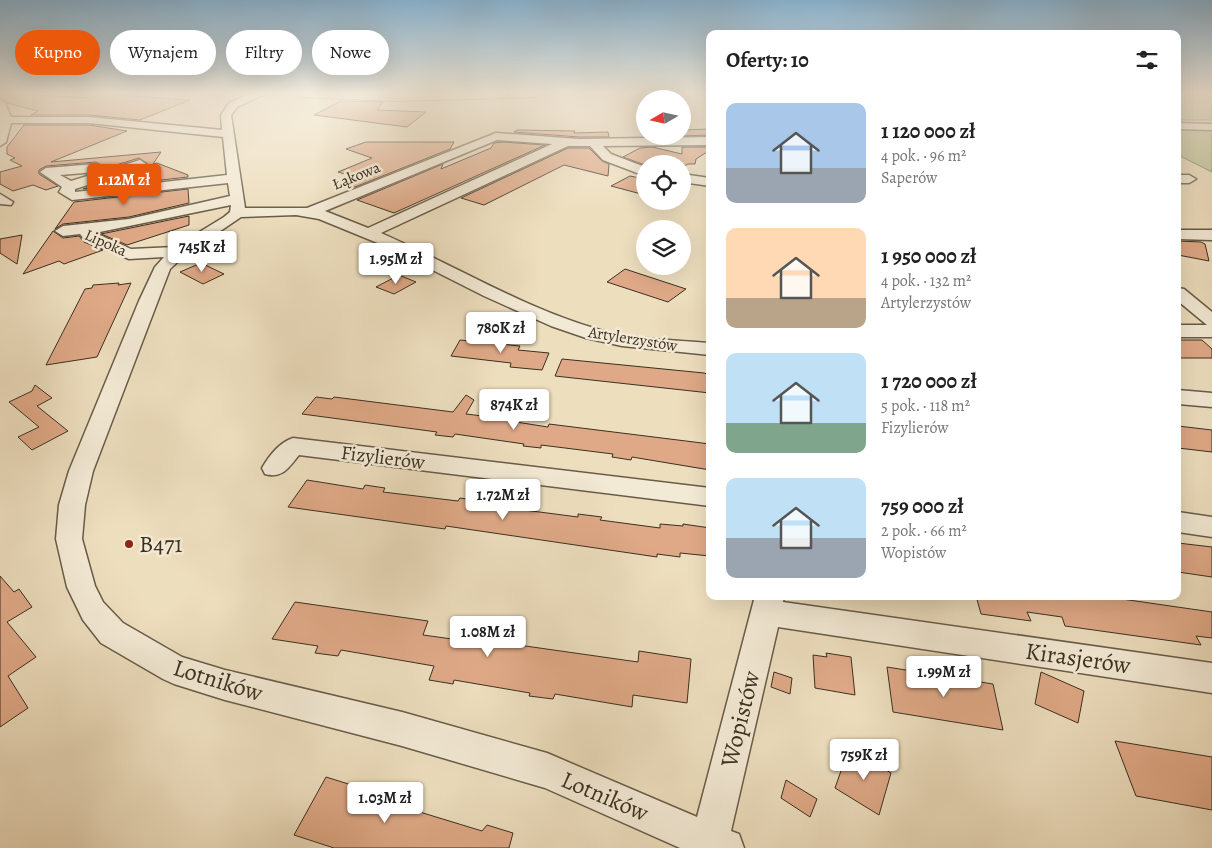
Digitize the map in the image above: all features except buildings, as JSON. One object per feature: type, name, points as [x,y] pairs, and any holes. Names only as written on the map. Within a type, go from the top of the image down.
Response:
[{"type":"street","points":[[215,133],[229,134],[237,206]]},
{"type":"street","name":"Łąkowa","points":[[311,212],[496,136],[565,143]]},
{"type":"street","points":[[367,234],[565,143],[706,141]]},
{"type":"street","points":[[594,144],[607,157],[636,168]]},
{"type":"street","points":[[70,186],[46,172],[140,164],[70,186],[66,192],[72,196],[234,178]]},
{"type":"street","points":[[691,179],[706,181]]},
{"type":"street","name":"Artylerzystów","points":[[85,230],[237,206],[280,211],[311,212],[332,218],[533,311],[575,328],[630,341],[706,349]]},
{"type":"street","name":"Lotników","points":[[237,206],[229,220],[179,252],[167,263],[157,277],[81,471],[72,505],[69,539],[81,588],[93,611],[112,632],[174,669],[225,685],[402,729],[547,771],[718,844]]},
{"type":"street","name":"Lipoka","points":[[63,231],[85,230],[90,237],[129,254],[179,252]]},
{"type":"street","points":[[1181,235],[1212,235]]},
{"type":"street","points":[[1181,296],[1211,321]]},
{"type":"street","points":[[1181,329],[1211,321]]},
{"type":"street","points":[[1181,397],[1212,400]]},
{"type":"street","name":"Fizylierów","points":[[274,468],[294,446],[706,497]]},
{"type":"street","points":[[1181,522],[1212,527]]},
{"type":"street","name":"Wopistów","points":[[718,844],[768,604]]},
{"type":"street","name":"Kirasjerów","points":[[768,604],[1212,678]]},
{"type":"green space","points":[[1181,133],[1212,133],[1212,172],[1181,156]]},
{"type":"place","name":"B471","points":[[129,544]]}]
